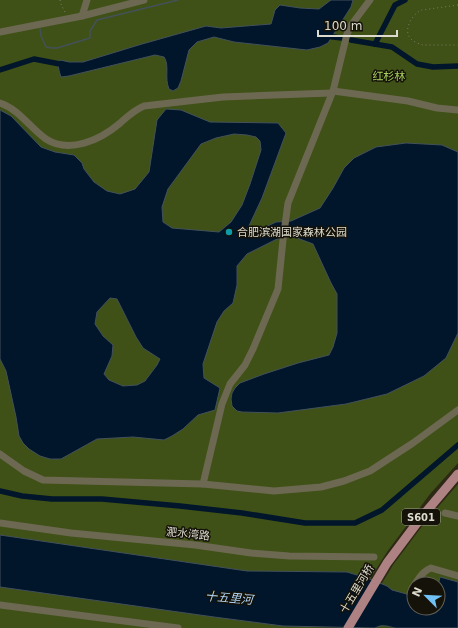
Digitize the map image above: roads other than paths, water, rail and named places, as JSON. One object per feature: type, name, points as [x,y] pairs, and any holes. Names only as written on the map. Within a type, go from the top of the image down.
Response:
[{"type":"main road","name":"S601","points":[[390,564],[420,519],[458,474]]},
{"type":"main road","name":"S601","points":[[390,564],[458,484]]},
{"type":"main road","name":"十五里河桥","points":[[348,628],[390,564]]},
{"type":"main road","name":"十五里河桥","points":[[355,628],[390,564]]},
{"type":"street","points":[[82,16],[87,0]]},
{"type":"street","points":[[0,32],[82,16],[144,0]]},
{"type":"street","points":[[203,484],[226,392],[230,384],[245,365],[254,348],[278,289],[288,202],[333,92],[347,34],[352,24],[370,0]]},
{"type":"street","points":[[0,103],[14,110],[46,139],[53,143],[65,146],[79,144],[95,139],[118,125],[136,109],[144,106],[223,97],[333,92],[408,101],[437,108],[458,110]]},
{"type":"street","points":[[0,454],[24,471],[43,480],[203,484],[274,491],[321,487],[344,481],[370,471],[413,443],[458,410]]},
{"type":"street","points":[[445,513],[458,516]]},
{"type":"street","name":"淝水湾路","points":[[0,524],[71,533],[195,545],[251,553],[289,556],[374,557]]},
{"type":"street","points":[[421,576],[424,572],[431,568],[458,576]]},
{"type":"street","points":[[0,605],[178,628]]},
{"type":"water","points":[[331,0],[353,0],[351,7],[328,43],[320,47],[307,50],[234,42],[214,37],[197,42],[189,50],[181,81],[178,88],[173,91],[169,89],[168,85],[166,60],[164,57],[155,55],[61,77],[58,66],[60,60],[69,62],[83,62],[206,26],[221,28],[271,24],[275,10],[280,5],[319,9]]},
{"type":"water","points":[[166,109],[181,110],[210,122],[278,123],[286,133],[262,198],[248,228],[246,234],[249,235],[276,222],[291,221],[320,208],[344,168],[354,158],[376,147],[406,143],[442,145],[458,152],[458,333],[446,358],[424,376],[387,394],[346,404],[278,413],[237,411],[232,406],[231,399],[232,393],[240,383],[298,363],[329,355],[333,347],[337,333],[337,294],[313,244],[289,235],[275,240],[247,254],[237,266],[237,285],[233,303],[224,311],[217,322],[203,364],[204,378],[220,388],[215,410],[198,415],[183,429],[164,440],[133,437],[97,439],[61,459],[50,459],[40,456],[29,449],[19,436],[6,371],[0,359],[0,110],[11,116],[41,147],[55,152],[74,155],[82,163],[84,169],[94,182],[107,191],[120,194],[135,189],[149,172],[157,120]],"holes":[[[234,134],[256,137],[260,141],[261,150],[242,205],[231,222],[219,232],[172,228],[163,222],[162,207],[168,189],[201,144],[216,138]],[[110,298],[117,299],[143,348],[160,359],[145,381],[137,385],[123,386],[109,380],[104,374],[112,356],[113,345],[103,336],[95,324],[97,312]]]},
{"type":"water","name":"十五里河","points":[[0,535],[247,571],[347,572],[370,579],[387,586],[392,590],[406,594],[406,616],[446,616],[446,579],[458,582],[458,628],[283,626],[0,587]]},
{"type":"waterway","points":[[40,29],[41,36],[46,47],[57,48],[90,38],[90,31],[97,20],[178,0]]},
{"type":"waterway","points":[[375,44],[395,5],[405,0]]},
{"type":"waterway","points":[[325,36],[342,38]]},
{"type":"waterway","points":[[351,40],[392,47],[417,64],[433,67],[458,66]]},
{"type":"waterway","points":[[0,70],[34,59],[65,65]]},
{"type":"waterway","points":[[0,491],[22,496],[52,499],[102,499],[180,506],[242,513],[305,523],[355,523],[382,510],[458,445]]},
{"type":"place","name":"合肥滨湖国家森林公园","points":[[229,232]]},
{"type":"park label","name":"红杉林","points":[[389,76]]}]
